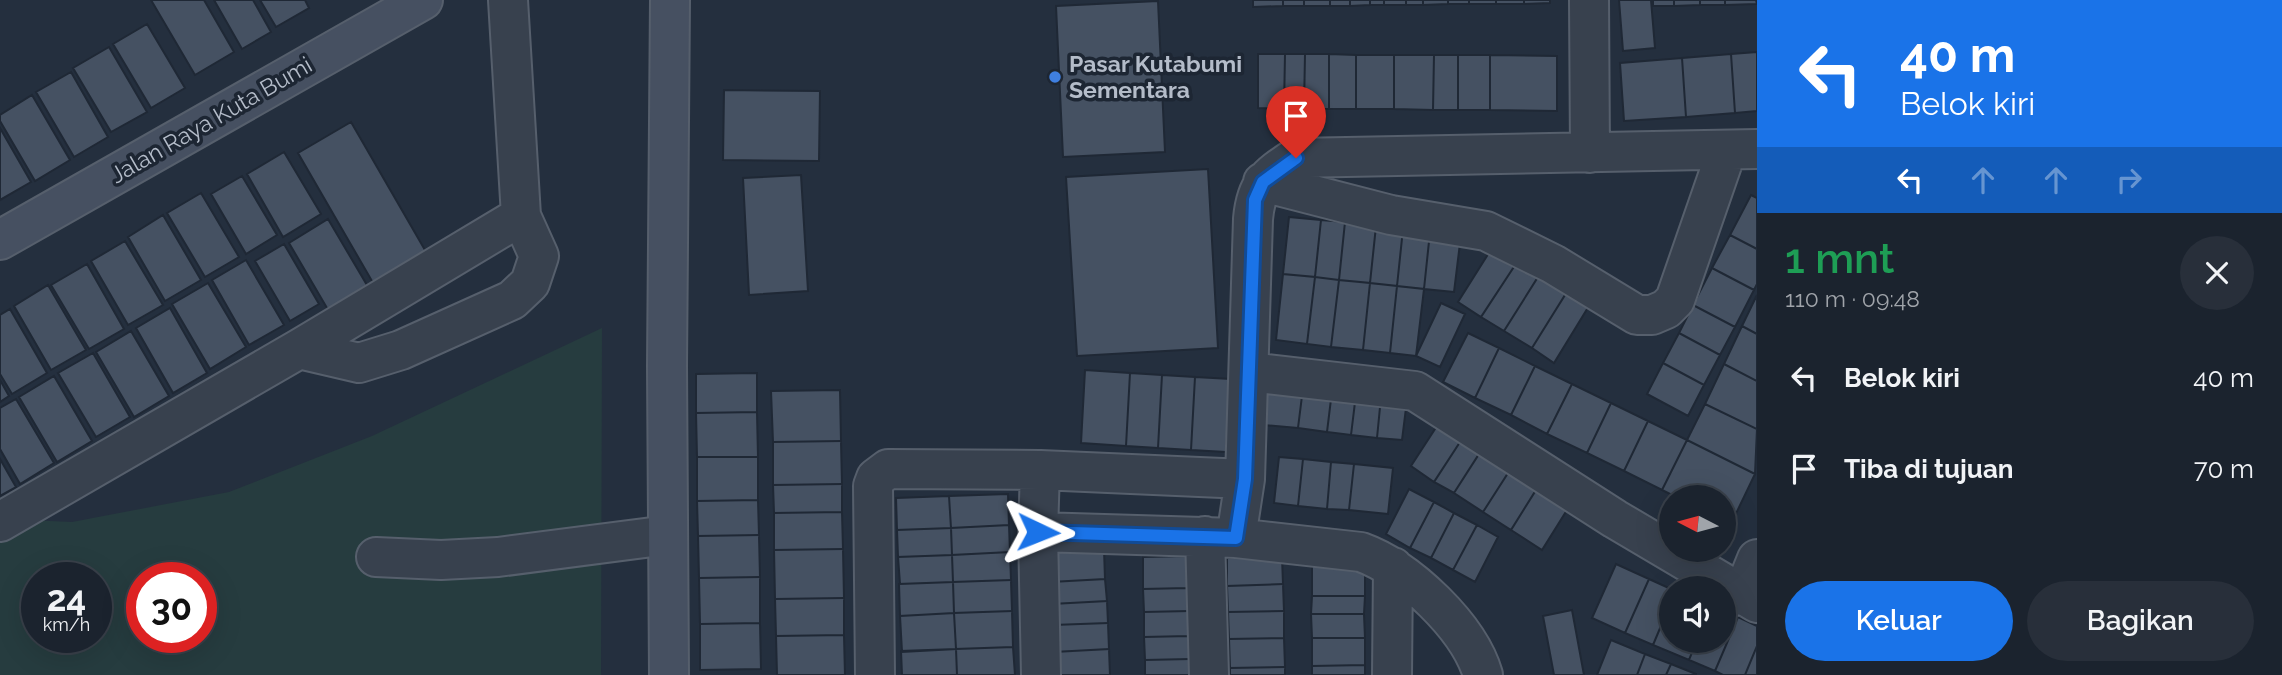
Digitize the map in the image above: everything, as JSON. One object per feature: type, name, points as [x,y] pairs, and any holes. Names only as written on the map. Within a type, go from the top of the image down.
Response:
[{"type":"street","name":"Jalan Raya Kuta Bumi","points":[[0,240],[423,0]]},
{"type":"street","points":[[299,349],[359,363],[401,351],[512,300],[530,283],[539,256],[521,216],[508,0]]},
{"type":"street","points":[[669,675],[670,0]]},
{"type":"street","points":[[1589,0],[1590,153]]},
{"type":"street","points":[[1209,675],[1220,537],[1245,479],[1253,219],[1255,200],[1263,182],[1296,158],[1742,149],[1675,300],[1666,309],[1652,316],[1637,314],[1624,308],[1553,264],[1486,231],[1391,215],[1263,182]]},
{"type":"street","points":[[0,522],[299,349],[521,216]]},
{"type":"street","points":[[1249,372],[1415,391],[1615,519],[1750,599],[1757,559]]},
{"type":"street","points":[[875,675],[873,486],[876,478],[888,469],[1040,470],[1245,479]]},
{"type":"street","points":[[1040,470],[1038,532],[1041,675]]},
{"type":"street","points":[[1038,532],[1220,537],[1361,552],[1380,558],[1438,605],[1462,632],[1478,659],[1483,675]]},
{"type":"street","points":[[376,557],[441,560],[498,558],[668,535]]},
{"type":"street","points":[[1392,675],[1393,567]]},
{"type":"green space","points":[[602,328],[601,675],[0,675],[0,522],[5,519],[72,522],[229,492],[372,436]]},
{"type":"building","points":[[151,0],[204,0],[234,52],[195,75]]},
{"type":"building","points":[[214,0],[253,0],[271,32],[242,49]]},
{"type":"building","points":[[260,0],[305,0],[309,8],[276,27]]},
{"type":"building","points":[[1253,0],[1283,0],[1283,6],[1253,7]]},
{"type":"building","points":[[1283,0],[1304,0],[1304,6],[1283,6]]},
{"type":"building","points":[[1304,0],[1330,0],[1330,6],[1304,6]]},
{"type":"building","points":[[1330,0],[1350,0],[1350,6],[1330,6]]},
{"type":"building","points":[[1350,0],[1370,0],[1370,5],[1350,6]]},
{"type":"building","points":[[1370,0],[1384,0],[1384,5],[1370,5]]},
{"type":"building","points":[[1384,0],[1406,0],[1406,5],[1384,5]]},
{"type":"building","points":[[1406,0],[1423,0],[1423,5],[1406,5]]},
{"type":"building","points":[[1423,0],[1448,0],[1448,4],[1423,5]]},
{"type":"building","points":[[1448,0],[1469,0],[1469,4],[1448,4]]},
{"type":"building","points":[[1469,0],[1496,0],[1496,4],[1469,4]]},
{"type":"building","points":[[1496,0],[1524,0],[1524,4],[1496,4]]},
{"type":"building","points":[[1524,0],[1550,0],[1550,3],[1524,4]]},
{"type":"building","points":[[1619,0],[1651,0],[1655,48],[1623,51]]},
{"type":"building","points":[[1653,0],[1674,0],[1674,6],[1653,6]]},
{"type":"building","points":[[1674,0],[1700,0],[1700,5],[1674,6]]},
{"type":"building","points":[[1700,0],[1725,0],[1725,5],[1700,5]]},
{"type":"building","points":[[1725,0],[1756,0],[1757,4],[1725,5]]},
{"type":"building","points":[[1158,1],[1165,152],[1063,157],[1056,6]]},
{"type":"building","points":[[147,24],[185,88],[151,108],[113,44]]},
{"type":"building","points":[[109,47],[147,112],[111,132],[73,68]]},
{"type":"building","points":[[1757,52],[1757,111],[1735,113],[1731,54]]},
{"type":"building","points":[[1258,54],[1285,54],[1284,109],[1258,108]]},
{"type":"building","points":[[1285,54],[1305,54],[1304,109],[1284,109]]},
{"type":"building","points":[[1305,54],[1329,54],[1329,109],[1304,109]]},
{"type":"building","points":[[1329,54],[1356,55],[1356,109],[1329,109]]},
{"type":"building","points":[[1731,54],[1735,113],[1686,117],[1682,58]]},
{"type":"building","points":[[1356,55],[1394,55],[1394,109],[1356,109]]},
{"type":"building","points":[[1394,55],[1434,55],[1433,110],[1394,109]]},
{"type":"building","points":[[1434,55],[1458,55],[1458,110],[1433,110]]},
{"type":"building","points":[[1458,55],[1490,55],[1490,110],[1458,110]]},
{"type":"building","points":[[1490,55],[1557,56],[1557,111],[1490,110]]},
{"type":"building","points":[[1682,58],[1686,117],[1624,121],[1620,63]]},
{"type":"building","points":[[71,72],[108,137],[74,157],[36,92]]},
{"type":"building","points":[[724,90],[820,91],[819,161],[723,160]]},
{"type":"building","points":[[32,95],[70,160],[35,181],[0,121],[0,115]]},
{"type":"building","points":[[351,122],[429,257],[376,288],[298,153]]},
{"type":"building","points":[[0,128],[31,182],[0,200]]},
{"type":"building","points":[[284,152],[321,214],[283,237],[247,174]]},
{"type":"building","points":[[1208,169],[1218,348],[1077,356],[1066,177]]},
{"type":"building","points":[[801,175],[808,291],[749,295],[743,178]]},
{"type":"building","points":[[242,176],[277,235],[246,254],[211,194]]},
{"type":"building","points":[[201,193],[239,257],[205,277],[167,213]]},
{"type":"building","points":[[1751,195],[1757,198],[1757,249],[1730,235]]},
{"type":"building","points":[[163,215],[201,280],[165,301],[128,237]]},
{"type":"building","points":[[1289,217],[1321,220],[1315,277],[1283,274]]},
{"type":"building","points":[[328,219],[374,297],[334,320],[289,243]]},
{"type":"building","points":[[1321,220],[1345,222],[1339,280],[1315,277]]},
{"type":"building","points":[[1345,222],[1376,226],[1370,283],[1339,280]]},
{"type":"building","points":[[1376,226],[1403,229],[1397,286],[1370,283]]},
{"type":"building","points":[[1403,229],[1430,232],[1424,289],[1397,286]]},
{"type":"building","points":[[1430,232],[1461,235],[1454,292],[1424,289]]},
{"type":"building","points":[[1730,235],[1757,249],[1757,284],[1754,290],[1712,268]]},
{"type":"building","points":[[1497,240],[1521,256],[1481,317],[1458,302]]},
{"type":"building","points":[[125,241],[163,305],[128,325],[91,261]]},
{"type":"building","points":[[284,244],[319,304],[290,321],[255,261]]},
{"type":"building","points":[[1521,256],[1543,269],[1504,331],[1481,317]]},
{"type":"building","points":[[246,260],[284,325],[249,345],[212,280]]},
{"type":"building","points":[[87,264],[124,329],[89,349],[51,285]]},
{"type":"building","points":[[1712,268],[1754,290],[1735,327],[1693,305]]},
{"type":"building","points":[[1543,269],[1570,287],[1532,348],[1504,331]]},
{"type":"building","points":[[1283,274],[1315,277],[1307,344],[1276,340]]},
{"type":"building","points":[[1315,277],[1339,280],[1331,347],[1307,344]]},
{"type":"building","points":[[1339,280],[1370,283],[1363,350],[1331,347]]},
{"type":"building","points":[[208,283],[246,347],[210,369],[172,304]]},
{"type":"building","points":[[1370,283],[1397,286],[1390,353],[1363,350]]},
{"type":"building","points":[[48,285],[86,350],[51,370],[14,306]]},
{"type":"building","points":[[1397,286],[1424,289],[1416,356],[1390,353]]},
{"type":"building","points":[[1570,287],[1592,301],[1554,363],[1532,348]]},
{"type":"building","points":[[1757,295],[1757,334],[1742,326]]},
{"type":"building","points":[[1441,303],[1465,314],[1440,367],[1416,356]]},
{"type":"building","points":[[1693,305],[1735,327],[1720,355],[1679,333]]},
{"type":"building","points":[[170,308],[207,373],[173,393],[136,328]]},
{"type":"building","points":[[10,309],[47,373],[12,394],[0,374],[0,315]]},
{"type":"building","points":[[1742,326],[1757,334],[1757,381],[1724,364]]},
{"type":"building","points":[[131,331],[169,396],[134,417],[96,352]]},
{"type":"building","points":[[1468,333],[1499,348],[1475,398],[1443,382]]},
{"type":"building","points":[[1679,333],[1720,355],[1704,385],[1663,363]]},
{"type":"building","points":[[1499,348],[1535,366],[1511,415],[1475,398]]},
{"type":"building","points":[[93,353],[130,417],[96,437],[58,373]]},
{"type":"building","points":[[1663,363],[1704,385],[1688,416],[1647,394]]},
{"type":"building","points":[[1724,364],[1757,381],[1757,429],[1705,404]]},
{"type":"building","points":[[1535,366],[1572,384],[1547,434],[1511,415]]},
{"type":"building","points":[[1085,370],[1130,373],[1126,446],[1081,443]]},
{"type":"building","points":[[757,373],[757,412],[696,413],[696,374]]},
{"type":"building","points":[[1130,373],[1162,375],[1158,448],[1126,446]]},
{"type":"building","points":[[1162,375],[1195,377],[1191,450],[1158,448]]},
{"type":"building","points":[[54,376],[92,441],[57,462],[19,397]]},
{"type":"building","points":[[1195,377],[1231,379],[1226,452],[1191,450]]},
{"type":"building","points":[[0,380],[9,396],[0,402]]},
{"type":"building","points":[[1267,384],[1303,388],[1298,428],[1263,425]]},
{"type":"building","points":[[1572,384],[1611,403],[1587,453],[1547,434]]},
{"type":"building","points":[[1303,388],[1332,391],[1327,432],[1298,428]]},
{"type":"building","points":[[840,390],[841,441],[773,442],[771,391]]},
{"type":"building","points":[[1332,391],[1356,394],[1351,435],[1327,432]]},
{"type":"building","points":[[1356,394],[1381,397],[1377,438],[1351,435]]},
{"type":"building","points":[[1381,397],[1407,400],[1402,440],[1377,438]]},
{"type":"building","points":[[16,399],[54,463],[20,484],[0,449],[0,408]]},
{"type":"building","points":[[1611,403],[1648,421],[1624,471],[1587,453]]},
{"type":"building","points":[[1705,404],[1757,429],[1755,474],[1687,440]]},
{"type":"building","points":[[757,412],[758,457],[697,457],[696,413]]},
{"type":"building","points":[[1648,421],[1687,440],[1664,485],[1659,485],[1659,488],[1624,471]]},
{"type":"building","points":[[1437,426],[1460,442],[1434,482],[1411,466]]},
{"type":"building","points":[[1687,440],[1755,474],[1736,514],[1736,485],[1664,485]]},
{"type":"building","points":[[841,441],[842,484],[773,485],[773,442]]},
{"type":"building","points":[[1460,442],[1479,454],[1454,493],[1434,482]]},
{"type":"building","points":[[1479,454],[1508,473],[1483,512],[1454,493]]},
{"type":"building","points":[[697,457],[758,457],[758,500],[697,501]]},
{"type":"building","points":[[1279,457],[1303,459],[1298,506],[1274,503]]},
{"type":"building","points":[[0,459],[16,487],[0,496]]},
{"type":"building","points":[[1303,459],[1331,462],[1327,509],[1298,506]]},
{"type":"building","points":[[1331,462],[1354,464],[1349,510],[1327,509]]},
{"type":"building","points":[[1354,464],[1393,468],[1388,514],[1349,510]]},
{"type":"building","points":[[1508,473],[1536,490],[1511,530],[1483,512]]},
{"type":"building","points":[[842,484],[842,512],[774,513],[773,485]]},
{"type":"building","points":[[1409,489],[1434,502],[1410,548],[1386,534]]},
{"type":"building","points":[[1536,490],[1567,510],[1542,550],[1511,530]]},
{"type":"building","points":[[1008,494],[1009,525],[951,528],[949,496]]},
{"type":"building","points":[[949,496],[951,528],[897,530],[896,498]]},
{"type":"building","points":[[758,500],[759,535],[698,536],[697,501]]},
{"type":"building","points":[[1434,502],[1454,513],[1431,558],[1410,548]]},
{"type":"building","points":[[842,512],[843,549],[774,550],[774,513]]},
{"type":"building","points":[[1454,513],[1477,525],[1453,570],[1431,558]]},
{"type":"building","points":[[1009,525],[1010,552],[952,555],[951,528]]},
{"type":"building","points":[[1477,525],[1498,537],[1475,582],[1453,570]]},
{"type":"building","points":[[951,528],[952,555],[898,557],[897,530]]},
{"type":"building","points":[[759,535],[760,577],[699,578],[698,536]]},
{"type":"building","points":[[843,549],[844,598],[775,599],[774,550]]},
{"type":"building","points":[[1104,549],[1105,579],[1051,582],[1049,552]]},
{"type":"building","points":[[1010,552],[1011,580],[953,582],[952,555]]},
{"type":"building","points":[[952,555],[953,582],[900,584],[898,557]]},
{"type":"building","points":[[1188,556],[1188,588],[1143,589],[1143,557]]},
{"type":"building","points":[[1365,556],[1365,596],[1312,596],[1312,557]]},
{"type":"building","points":[[1282,557],[1283,584],[1227,586],[1227,558]]},
{"type":"building","points":[[1616,564],[1649,579],[1625,633],[1592,618]]},
{"type":"building","points":[[760,577],[760,623],[700,624],[699,578]]},
{"type":"building","points":[[1105,579],[1107,601],[1052,604],[1051,582]]},
{"type":"building","points":[[1649,579],[1659,584],[1659,631],[1653,645],[1625,633]]},
{"type":"building","points":[[1011,580],[1012,611],[954,613],[953,582]]},
{"type":"building","points":[[953,582],[954,613],[900,616],[899,584]]},
{"type":"building","points":[[1283,584],[1284,611],[1228,612],[1227,586]]},
{"type":"building","points":[[1188,588],[1189,611],[1144,612],[1143,589]]},
{"type":"building","points":[[1312,596],[1365,596],[1364,614],[1311,614]]},
{"type":"building","points":[[844,598],[844,635],[776,636],[775,599]]},
{"type":"building","points":[[1107,601],[1108,623],[1053,625],[1052,604]]},
{"type":"building","points":[[1572,610],[1584,675],[1554,675],[1543,616]]},
{"type":"building","points":[[1012,611],[1013,647],[956,649],[954,613]]},
{"type":"building","points":[[1189,611],[1189,636],[1144,637],[1144,612]]},
{"type":"building","points":[[1284,611],[1284,638],[1229,639],[1228,612]]},
{"type":"building","points":[[954,613],[956,649],[902,652],[900,616]]},
{"type":"building","points":[[1311,614],[1364,614],[1365,638],[1312,638]]},
{"type":"building","points":[[1738,617],[1757,626],[1757,646],[1745,675],[1723,675],[1715,671],[1723,653],[1736,653]]},
{"type":"building","points":[[760,623],[761,669],[700,670],[700,624]]},
{"type":"building","points":[[1108,623],[1109,649],[1054,652],[1053,625]]},
{"type":"building","points":[[1659,631],[1659,648],[1653,645]]},
{"type":"building","points":[[844,635],[845,675],[777,675],[776,636]]},
{"type":"building","points":[[1189,636],[1190,659],[1145,660],[1144,637]]},
{"type":"building","points":[[1284,638],[1285,667],[1230,668],[1229,639]]},
{"type":"building","points":[[1312,638],[1365,638],[1365,665],[1312,666]]},
{"type":"building","points":[[1611,640],[1645,654],[1637,675],[1597,675]]},
{"type":"building","points":[[1757,646],[1757,675],[1745,675]]},
{"type":"building","points":[[1013,647],[1015,675],[957,675],[956,649]]},
{"type":"building","points":[[956,649],[957,675],[902,675],[901,651]]},
{"type":"building","points":[[1109,649],[1110,675],[1055,675],[1054,652]]},
{"type":"building","points":[[1672,653],[1692,653],[1689,660]]},
{"type":"building","points":[[1692,653],[1723,653],[1715,671],[1689,660]]},
{"type":"building","points":[[1645,654],[1671,664],[1666,675],[1637,675]]},
{"type":"building","points":[[1190,659],[1190,675],[1145,675],[1145,660]]},
{"type":"building","points":[[1671,664],[1696,674],[1696,675],[1666,675]]},
{"type":"building","points":[[1365,665],[1365,675],[1312,675],[1312,666]]},
{"type":"building","points":[[1285,667],[1285,675],[1230,675],[1230,668]]},
{"type":"place","name":"Pasar Kutabumi Sementara","points":[[1055,77]]},
{"type":"route","points":[[1038,532],[1236,538],[1245,479],[1255,200],[1263,182],[1296,158]]}]
